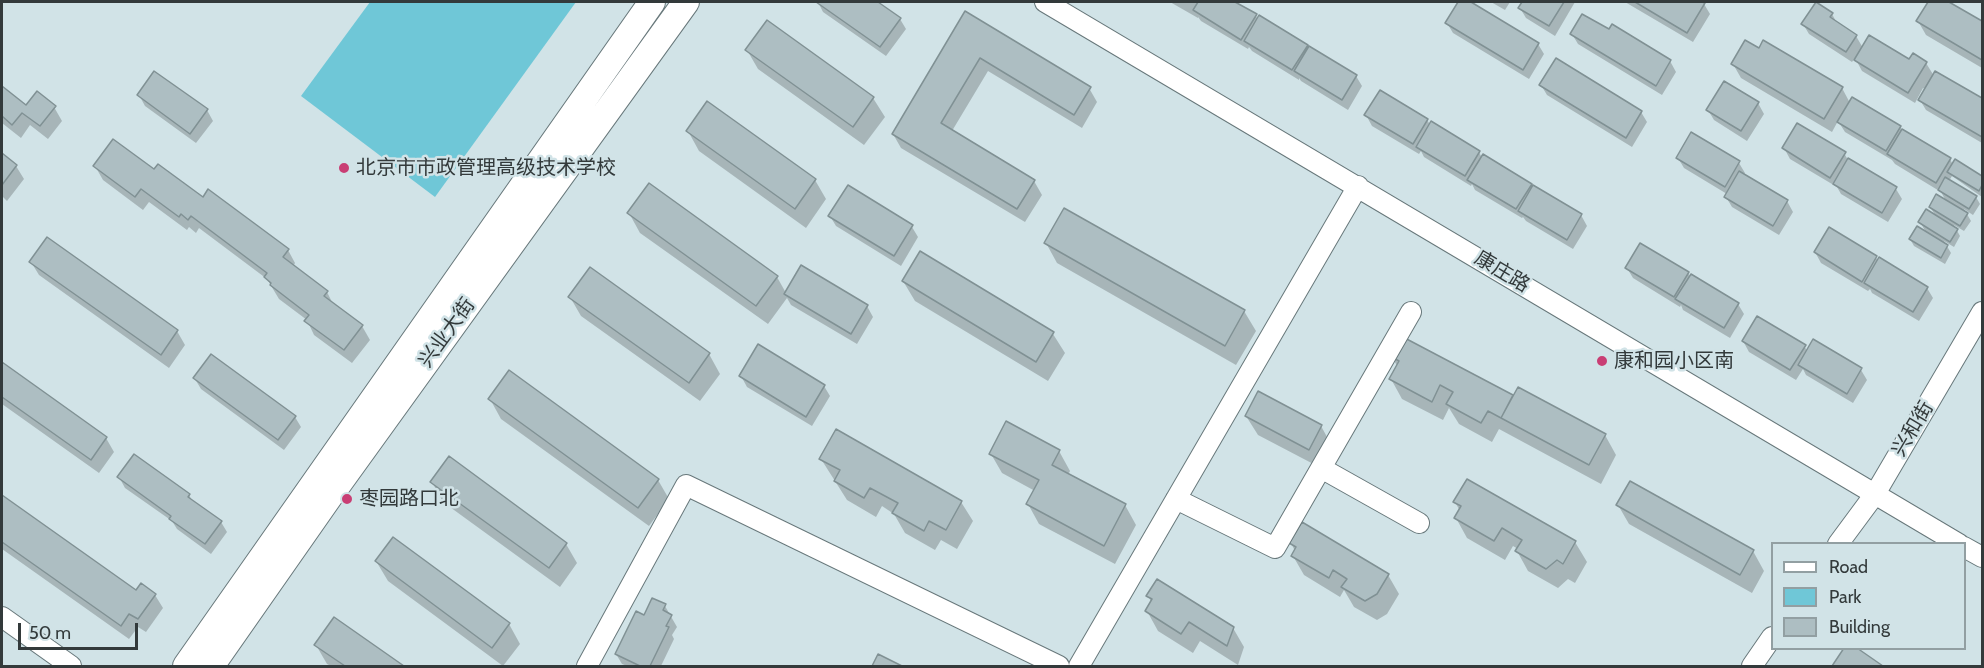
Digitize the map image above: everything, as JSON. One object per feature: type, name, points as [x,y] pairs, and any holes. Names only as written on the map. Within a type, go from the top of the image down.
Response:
[{"type":"main road","name":"兴业大街","points":[[186,666],[652,2]]},
{"type":"main road","name":"兴业大街","points":[[211,666],[334,490],[686,2]]},
{"type":"street","name":"康庄路","points":[[1045,2],[1957,542]]},
{"type":"street","points":[[1079,666],[1358,186]]},
{"type":"street","points":[[1176,499],[1275,548],[1411,312]]},
{"type":"street","name":"兴和街","points":[[1839,542],[1875,494],[1983,312]]},
{"type":"street","points":[[1321,468],[1419,523]]},
{"type":"street","points":[[587,666],[686,485],[1059,666]]},
{"type":"street","points":[[1966,548],[1983,557]]},
{"type":"street","points":[[2,617],[71,666]]},
{"type":"street","points":[[1752,666],[1771,640]]},
{"type":"green space","points":[[370,2],[576,2],[435,197],[301,96]]},
{"type":"building","points":[[816,2],[878,2],[901,18],[880,47]]},
{"type":"building","points":[[1198,2],[1235,2],[1257,14],[1241,40],[1193,10]]},
{"type":"building","points":[[1458,2],[1471,2],[1539,43],[1523,70],[1445,23]]},
{"type":"building","points":[[1522,2],[1564,2],[1549,26],[1518,8]]},
{"type":"building","points":[[1635,2],[1702,2],[1705,3],[1687,33]]},
{"type":"building","points":[[1816,2],[1833,13],[1830,17],[1857,35],[1846,52],[1801,24]]},
{"type":"building","points":[[1928,2],[1949,2],[1982,21],[1982,60],[1916,21]]},
{"type":"building","points":[[965,11],[1091,87],[1074,115],[980,58],[941,123],[1035,180],[1017,209],[892,134]]},
{"type":"building","points":[[1582,14],[1609,29],[1612,24],[1671,60],[1656,86],[1570,34]]},
{"type":"building","points":[[1259,15],[1308,45],[1292,70],[1244,41]]},
{"type":"building","points":[[767,20],[874,97],[853,127],[745,50]]},
{"type":"building","points":[[1869,35],[1909,59],[1913,53],[1927,62],[1908,93],[1854,60]]},
{"type":"building","points":[[1745,40],[1759,48],[1763,40],[1843,87],[1824,119],[1731,64]]},
{"type":"building","points":[[1309,46],[1357,75],[1342,100],[1294,71]]},
{"type":"building","points":[[1556,58],[1642,111],[1626,138],[1539,85]]},
{"type":"building","points":[[154,71],[208,109],[190,134],[137,95]]},
{"type":"building","points":[[1935,71],[1982,98],[1982,137],[1918,100]]},
{"type":"building","points":[[1724,81],[1759,102],[1741,131],[1706,110]]},
{"type":"building","points":[[2,86],[26,105],[37,91],[56,106],[40,126],[22,113],[12,125],[2,116]]},
{"type":"building","points":[[1380,90],[1428,119],[1413,144],[1364,115]]},
{"type":"building","points":[[1852,97],[1901,126],[1886,151],[1837,122]]},
{"type":"building","points":[[707,101],[816,179],[795,209],[686,131]]},
{"type":"building","points":[[1431,121],[1480,151],[1465,176],[1416,147]]},
{"type":"building","points":[[1797,123],[1846,152],[1830,178],[1782,148]]},
{"type":"building","points":[[1902,129],[1951,158],[1936,183],[1887,154]]},
{"type":"building","points":[[1691,132],[1740,161],[1725,187],[1676,158]]},
{"type":"building","points":[[113,139],[154,169],[158,164],[203,197],[208,189],[289,249],[283,257],[328,291],[324,296],[363,325],[344,350],[304,321],[309,315],[270,285],[271,283],[264,277],[267,273],[191,216],[188,220],[181,214],[179,217],[141,189],[135,197],[93,166]]},
{"type":"building","points":[[2,153],[17,165],[2,185]]},
{"type":"building","points":[[1483,154],[1532,184],[1516,209],[1467,180]]},
{"type":"building","points":[[1848,158],[1897,187],[1882,213],[1833,184]]},
{"type":"building","points":[[1955,159],[1982,176],[1979,191],[1947,172]]},
{"type":"building","points":[[1739,171],[1788,200],[1773,226],[1724,197]]},
{"type":"building","points":[[1945,177],[1977,196],[1969,209],[1938,190]]},
{"type":"building","points":[[649,183],[778,276],[756,306],[627,213]]},
{"type":"building","points":[[848,185],[913,225],[894,256],[828,216]]},
{"type":"building","points":[[1533,185],[1582,214],[1567,240],[1518,211]]},
{"type":"building","points":[[1936,194],[1968,213],[1960,226],[1929,207]]},
{"type":"building","points":[[1064,208],[1245,310],[1225,346],[1044,243]]},
{"type":"building","points":[[1926,209],[1958,229],[1950,242],[1918,222]]},
{"type":"building","points":[[1917,226],[1948,245],[1941,258],[1909,239]]},
{"type":"building","points":[[1829,227],[1877,256],[1862,282],[1814,252]]},
{"type":"building","points":[[47,237],[178,330],[161,355],[29,262]]},
{"type":"building","points":[[1640,243],[1689,272],[1674,297],[1625,268]]},
{"type":"building","points":[[920,251],[1054,332],[1036,362],[902,281]]},
{"type":"building","points":[[1879,257],[1928,287],[1913,312],[1864,283]]},
{"type":"building","points":[[801,265],[868,305],[851,334],[784,294]]},
{"type":"building","points":[[590,267],[710,353],[689,383],[568,297]]},
{"type":"building","points":[[1691,274],[1739,303],[1724,328],[1675,299]]},
{"type":"building","points":[[1757,316],[1806,345],[1790,370],[1742,341]]},
{"type":"building","points":[[1401,336],[1513,395],[1501,418],[1488,411],[1481,423],[1446,404],[1453,392],[1440,385],[1432,402],[1389,379],[1399,361],[1390,356]]},
{"type":"building","points":[[1813,339],[1862,368],[1847,394],[1798,365]]},
{"type":"building","points":[[758,344],[825,385],[806,417],[739,376]]},
{"type":"building","points":[[211,354],[296,416],[278,440],[193,378]]},
{"type":"building","points":[[2,362],[107,437],[91,460],[2,397]]},
{"type":"building","points":[[509,370],[659,479],[638,508],[488,399]]},
{"type":"building","points":[[1518,387],[1606,434],[1589,465],[1501,418]]},
{"type":"building","points":[[1258,391],[1322,425],[1309,450],[1245,416]]},
{"type":"building","points":[[1006,421],[1060,450],[1052,465],[1126,504],[1104,546],[1026,504],[1039,480],[989,454]]},
{"type":"building","points":[[836,429],[962,501],[946,530],[929,521],[924,531],[892,513],[898,503],[870,488],[864,498],[834,481],[840,470],[819,459]]},
{"type":"building","points":[[134,454],[190,494],[188,497],[222,521],[205,544],[169,519],[171,516],[117,477]]},
{"type":"building","points":[[449,456],[567,543],[549,568],[430,482]]},
{"type":"building","points":[[1467,479],[1576,541],[1563,564],[1557,560],[1546,569],[1515,551],[1522,540],[1502,528],[1494,541],[1454,518],[1461,506],[1453,502]]},
{"type":"building","points":[[1630,481],[1754,550],[1740,575],[1616,505]]},
{"type":"building","points":[[2,495],[136,590],[141,583],[156,594],[138,619],[129,614],[121,626],[2,542]]},
{"type":"building","points":[[1302,522],[1389,574],[1377,594],[1365,601],[1341,587],[1347,579],[1333,570],[1329,578],[1291,556],[1296,547],[1289,543]]},
{"type":"building","points":[[393,537],[510,623],[492,648],[375,561]]},
{"type":"building","points":[[1157,579],[1234,627],[1227,646],[1189,622],[1181,634],[1145,611],[1152,599],[1146,596]]},
{"type":"building","points":[[652,598],[666,604],[663,610],[672,615],[666,626],[669,627],[650,666],[640,666],[615,654],[636,611],[644,615]]},
{"type":"building","points":[[334,617],[404,666],[345,666],[314,645]]},
{"type":"building","points":[[1843,650],[1860,650],[1883,666],[1832,666]]},
{"type":"building","points":[[878,654],[902,666],[872,666]]},
{"type":"place","name":"北京市市政管理高级技术学校","points":[[344,168]]},
{"type":"place","name":"康和园小区南","points":[[1602,361]]},
{"type":"place","name":"枣园路口北","points":[[347,499]]}]
